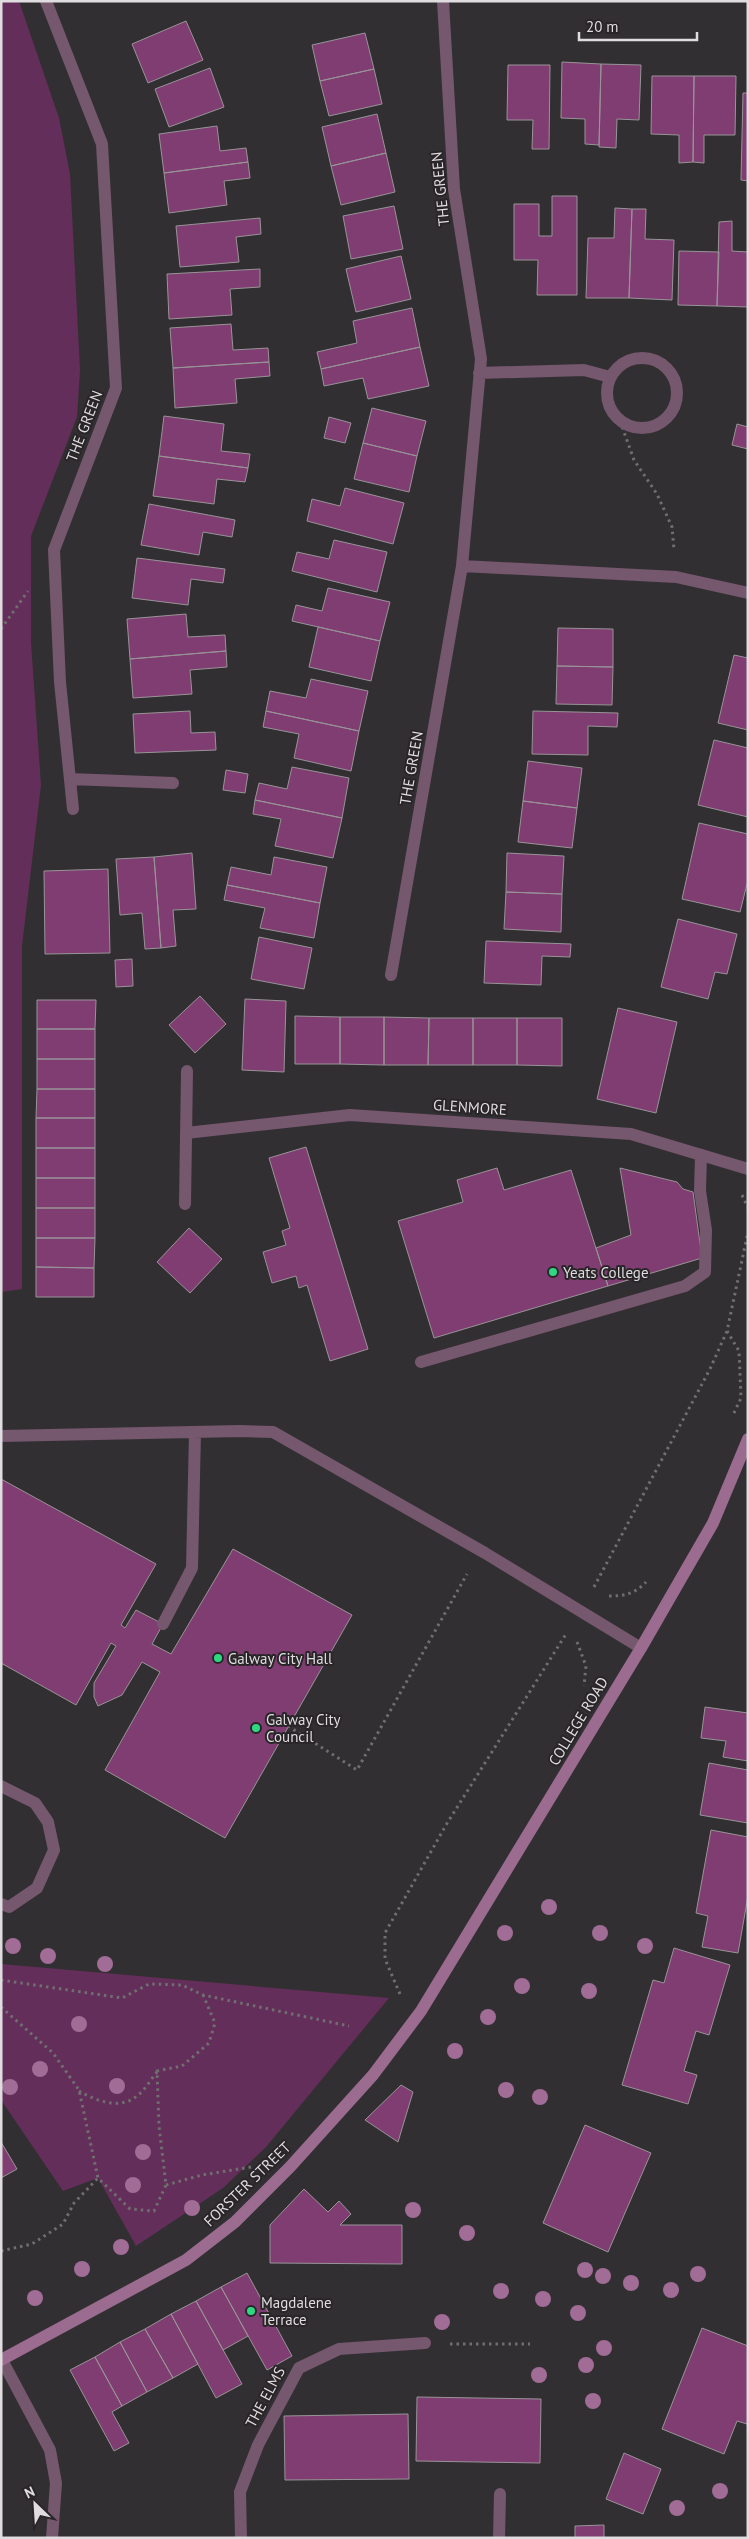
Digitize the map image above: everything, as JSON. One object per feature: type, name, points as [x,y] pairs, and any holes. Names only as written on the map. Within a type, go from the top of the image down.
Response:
[{"type":"main road","name":"COLLEGE ROAD","points":[[421,2011],[641,1648],[713,1523],[748,1439]]},
{"type":"main road","name":"FORSTER STREET","points":[[2,2360],[186,2260],[235,2222],[290,2167],[373,2075],[421,2011]]},
{"type":"street","name":"THE GREEN","points":[[46,1],[102,144],[116,388],[54,550],[60,682],[73,809]]},
{"type":"street","name":"THE GREEN","points":[[391,975],[462,566],[481,359],[454,189],[443,1]]},
{"type":"street","points":[[643,358],[659,362],[674,379],[676,402],[671,413],[663,421],[642,428],[630,426],[620,421],[612,412],[607,401],[607,388],[610,377],[626,361],[643,358]]},
{"type":"street","points":[[479,373],[584,370],[610,377]]},
{"type":"street","points":[[462,566],[676,577],[748,593]]},
{"type":"street","points":[[70,779],[173,783]]},
{"type":"street","points":[[185,1204],[187,1071]]},
{"type":"street","name":"GLENMORE","points":[[186,1133],[350,1115],[631,1134],[748,1169]]},
{"type":"street","points":[[421,1362],[685,1286],[705,1272],[706,1230],[700,1191],[701,1155]]},
{"type":"street","points":[[163,1624],[192,1568],[195,1432]]},
{"type":"street","points":[[1,1436],[273,1432],[501,1563],[641,1648]]},
{"type":"street","points":[[1,1786],[35,1803],[48,1822],[54,1850],[37,1888],[9,1907],[1,1904]]},
{"type":"street","name":"THE ELMS","points":[[241,2538],[240,2492],[258,2445],[299,2368],[339,2349],[425,2344]]},
{"type":"street","points":[[2,2360],[50,2450],[56,2483],[52,2538]]},
{"type":"street","points":[[499,2538],[500,2494]]},
{"type":"path","points":[[620,421],[634,460],[657,494],[672,527],[676,577]]},
{"type":"path","points":[[650,1577],[640,1588],[626,1596],[608,1596],[592,1590],[710,1369],[727,1331],[748,1232]]},
{"type":"path","points":[[727,1331],[739,1351],[741,1398],[733,1416]]},
{"type":"path","points":[[288,1726],[357,1770],[468,1571]]},
{"type":"path","points":[[407,1991],[402,2000],[385,1959],[385,1933],[446,1825],[569,1629],[578,1643],[586,1666],[584,1690]]},
{"type":"path","points":[[1,1980],[122,1998],[149,1984],[182,1985],[203,1995],[349,2026]]},
{"type":"path","points":[[79,2090],[92,2098],[117,2104],[137,2097],[157,2071],[182,2066],[209,2044],[215,2023],[203,1995]]},
{"type":"path","points":[[1,2007],[53,2053],[79,2090],[98,2178],[130,2209],[154,2211],[166,2185],[159,2126],[157,2071]]},
{"type":"path","points":[[166,2185],[202,2175],[259,2166]]},
{"type":"path","points":[[1,2251],[32,2244],[63,2224],[74,2203],[98,2178]]},
{"type":"path","points":[[425,2344],[530,2344]]},
{"type":"shaded area","points":[[1,1],[19,1],[59,118],[70,174],[80,370],[77,417],[31,536],[31,643],[41,785],[22,946],[22,1289],[1,1292]]},
{"type":"shaded area","points":[[1,1964],[389,1998],[266,2147],[223,2188],[136,2246],[98,2178],[63,2191],[1,2100]]},
{"type":"building","points":[[186,21],[203,60],[148,83],[132,44]]},
{"type":"building","points":[[365,33],[374,69],[320,81],[312,45]]},
{"type":"building","points":[[562,62],[601,64],[599,145],[585,144],[585,119],[561,118]]},
{"type":"building","points":[[601,64],[641,65],[639,120],[617,119],[616,148],[599,147]]},
{"type":"building","points":[[508,65],[550,65],[549,149],[532,149],[533,120],[507,120]]},
{"type":"building","points":[[210,68],[224,107],[169,127],[155,89]]},
{"type":"building","points":[[374,69],[382,104],[329,116],[320,81]]},
{"type":"building","points":[[652,76],[694,76],[693,162],[679,163],[679,135],[651,134]]},
{"type":"building","points":[[694,76],[736,76],[735,135],[704,135],[704,163],[693,162]]},
{"type":"building","points":[[743,93],[748,93],[748,181],[741,180]]},
{"type":"building","points":[[377,114],[386,153],[331,166],[322,127]]},
{"type":"building","points":[[217,126],[220,151],[246,148],[248,162],[164,173],[159,134]]},
{"type":"building","points":[[386,153],[395,192],[341,205],[331,166]]},
{"type":"building","points":[[248,162],[250,178],[224,181],[227,205],[169,213],[164,173]]},
{"type":"building","points":[[552,196],[577,196],[577,295],[537,295],[538,260],[514,260],[514,204],[539,204],[539,236],[552,236]]},
{"type":"building","points":[[394,206],[403,249],[351,259],[343,216]]},
{"type":"building","points":[[615,208],[632,209],[629,298],[586,298],[588,238],[614,238]]},
{"type":"building","points":[[632,209],[646,209],[645,239],[674,240],[672,300],[629,298]]},
{"type":"building","points":[[260,218],[261,234],[236,237],[239,262],[180,267],[176,226]]},
{"type":"building","points":[[732,221],[732,251],[748,252],[748,307],[717,306],[719,222]]},
{"type":"building","points":[[679,251],[719,252],[717,306],[678,305]]},
{"type":"building","points":[[401,256],[411,299],[356,312],[346,269]]},
{"type":"building","points":[[260,269],[260,287],[230,289],[232,315],[169,319],[167,274]]},
{"type":"building","points":[[412,308],[420,347],[321,369],[317,352],[357,343],[353,321]]},
{"type":"building","points":[[231,324],[233,350],[268,348],[269,362],[173,368],[170,328]]},
{"type":"building","points":[[420,347],[429,386],[368,399],[363,378],[324,386],[321,369]]},
{"type":"building","points":[[269,362],[270,376],[235,379],[237,403],[175,408],[173,368]]},
{"type":"building","points":[[372,408],[426,421],[417,456],[363,443]]},
{"type":"building","points":[[164,416],[224,424],[221,451],[250,454],[248,468],[159,456]]},
{"type":"building","points":[[329,417],[351,423],[345,443],[324,438]]},
{"type":"building","points":[[737,424],[748,427],[748,449],[732,445]]},
{"type":"building","points":[[363,443],[417,456],[409,492],[354,479]]},
{"type":"building","points":[[159,456],[248,468],[245,482],[217,479],[214,504],[153,496]]},
{"type":"building","points":[[345,488],[404,503],[393,544],[307,521],[312,499],[340,506]]},
{"type":"building","points":[[149,504],[235,520],[232,537],[203,532],[199,555],[141,545]]},
{"type":"building","points":[[334,540],[387,552],[377,592],[292,571],[297,552],[329,559]]},
{"type":"building","points":[[137,558],[225,569],[223,583],[191,579],[188,605],[132,598]]},
{"type":"building","points":[[328,588],[390,602],[380,641],[292,621],[296,605],[322,611]]},
{"type":"building","points":[[186,614],[188,637],[225,635],[226,651],[130,659],[127,619]]},
{"type":"building","points":[[318,627],[380,641],[371,681],[309,667]]},
{"type":"building","points":[[558,628],[613,629],[613,667],[557,666]]},
{"type":"building","points":[[226,651],[227,667],[190,670],[192,694],[133,698],[130,659]]},
{"type":"building","points":[[734,655],[748,658],[748,730],[718,723]]},
{"type":"building","points":[[557,666],[613,667],[612,705],[556,704]]},
{"type":"building","points":[[311,679],[368,691],[359,731],[266,711],[270,691],[306,698]]},
{"type":"building","points":[[190,711],[191,733],[215,732],[216,750],[135,753],[133,714]]},
{"type":"building","points":[[266,711],[359,731],[351,771],[294,758],[299,734],[263,727]]},
{"type":"building","points":[[533,711],[618,713],[617,727],[588,726],[588,755],[532,754]]},
{"type":"building","points":[[714,740],[748,748],[748,817],[698,805]]},
{"type":"building","points":[[528,761],[582,768],[577,808],[523,801]]},
{"type":"building","points":[[292,767],[349,778],[342,818],[255,800],[259,783],[287,789]]},
{"type":"building","points":[[226,770],[248,774],[245,793],[223,790]]},
{"type":"building","points":[[255,800],[342,818],[333,858],[275,846],[281,819],[253,814]]},
{"type":"building","points":[[523,801],[577,808],[572,848],[518,842]]},
{"type":"building","points":[[699,823],[748,834],[748,880],[740,912],[682,899]]},
{"type":"building","points":[[192,853],[196,909],[173,910],[176,946],[161,948],[154,857]]},
{"type":"building","points":[[507,853],[564,856],[562,894],[506,892]]},
{"type":"building","points":[[154,857],[161,948],[145,949],[142,913],[120,915],[116,859]]},
{"type":"building","points":[[274,857],[327,867],[320,903],[227,885],[231,867],[271,875]]},
{"type":"building","points":[[108,869],[110,953],[45,954],[44,871]]},
{"type":"building","points":[[227,885],[320,903],[314,938],[260,928],[265,908],[224,900]]},
{"type":"building","points":[[506,892],[562,894],[561,932],[504,929]]},
{"type":"building","points":[[678,919],[737,934],[727,974],[715,972],[708,999],[661,987]]},
{"type":"building","points":[[259,937],[312,948],[304,989],[251,979]]},
{"type":"building","points":[[486,941],[571,944],[570,957],[542,956],[541,985],[484,983]]},
{"type":"building","points":[[132,959],[133,986],[116,987],[115,960]]},
{"type":"building","points":[[200,996],[226,1024],[195,1053],[169,1025]]},
{"type":"building","points":[[245,999],[286,1001],[284,1072],[242,1070]]},
{"type":"building","points":[[37,1000],[96,1000],[95,1029],[37,1029]]},
{"type":"building","points":[[618,1008],[677,1022],[656,1113],[597,1099]]},
{"type":"building","points":[[295,1016],[340,1017],[340,1064],[295,1064]]},
{"type":"building","points":[[340,1017],[384,1017],[384,1065],[340,1064]]},
{"type":"building","points":[[384,1017],[429,1018],[428,1065],[384,1065]]},
{"type":"building","points":[[429,1018],[473,1018],[473,1065],[428,1065]]},
{"type":"building","points":[[473,1018],[517,1018],[517,1065],[473,1065]]},
{"type":"building","points":[[517,1018],[562,1018],[562,1066],[517,1065]]},
{"type":"building","points":[[37,1029],[95,1029],[95,1059],[37,1059]]},
{"type":"building","points":[[37,1059],[95,1059],[95,1089],[37,1089]]},
{"type":"building","points":[[37,1089],[95,1089],[95,1118],[36,1118]]},
{"type":"building","points":[[36,1118],[95,1118],[95,1148],[36,1148]]},
{"type":"building","points":[[306,1147],[368,1349],[330,1361],[307,1285],[299,1288],[296,1276],[272,1283],[263,1252],[286,1245],[282,1231],[290,1228],[269,1158]]},
{"type":"building","points":[[36,1148],[95,1148],[95,1178],[36,1178]]},
{"type":"building","points":[[497,1168],[504,1190],[571,1170],[608,1286],[434,1338],[398,1221],[463,1202],[457,1180]]},
{"type":"building","points":[[620,1168],[677,1182],[683,1189],[693,1192],[702,1258],[608,1286],[596,1248],[631,1235]]},
{"type":"building","points":[[36,1178],[95,1178],[95,1208],[36,1208]]},
{"type":"building","points":[[36,1208],[95,1208],[95,1238],[36,1238]]},
{"type":"building","points":[[189,1228],[222,1259],[190,1293],[157,1262]]},
{"type":"building","points":[[36,1238],[95,1238],[94,1268],[36,1267]]},
{"type":"building","points":[[36,1267],[94,1268],[94,1297],[36,1297]]},
{"type":"building","name":"Galway City Hall","points":[[1,1479],[156,1564],[121,1625],[125,1628],[136,1610],[163,1624],[152,1644],[171,1654],[233,1549],[352,1615],[225,1838],[105,1770],[160,1672],[142,1662],[122,1695],[98,1706],[94,1697],[94,1683],[116,1646],[111,1643],[76,1705],[1,1663]]},
{"type":"building","points":[[705,1707],[748,1713],[748,1761],[723,1757],[726,1741],[701,1738]]},
{"type":"building","points":[[709,1763],[748,1770],[748,1823],[700,1815]]},
{"type":"building","points":[[711,1830],[748,1837],[748,1896],[738,1953],[702,1947],[708,1916],[696,1913]]},
{"type":"building","points":[[674,1948],[730,1965],[709,2035],[696,2031],[684,2071],[697,2075],[688,2104],[622,2085],[653,1980],[664,1983]]},
{"type":"building","points":[[401,2085],[413,2092],[398,2142],[365,2120]]},
{"type":"building","points":[[585,2125],[651,2153],[608,2252],[543,2223]]},
{"type":"building","points":[[1,2142],[17,2169],[1,2178]]},
{"type":"building","points":[[304,2189],[328,2212],[339,2201],[351,2214],[340,2225],[402,2225],[402,2264],[270,2263],[270,2225]]},
{"type":"building","name":"Magdalene Terrace","points":[[247,2273],[292,2356],[267,2370],[221,2287]]},
{"type":"building","name":"Magdalene Terrace","points":[[221,2287],[248,2336],[223,2350],[196,2301]]},
{"type":"building","name":"Magdalene Terrace","points":[[196,2301],[242,2384],[216,2398],[171,2314]]},
{"type":"building","points":[[171,2314],[198,2364],[173,2378],[145,2329]]},
{"type":"building","points":[[702,2328],[748,2346],[748,2422],[747,2424],[737,2421],[724,2454],[662,2429]]},
{"type":"building","points":[[145,2329],[173,2378],[147,2392],[120,2342]]},
{"type":"building","points":[[120,2342],[147,2392],[122,2406],[95,2357]]},
{"type":"building","points":[[95,2357],[122,2406],[112,2412],[129,2443],[114,2451],[70,2370]]},
{"type":"building","points":[[417,2397],[541,2399],[540,2463],[416,2461]]},
{"type":"building","points":[[408,2414],[409,2479],[285,2480],[284,2416]]},
{"type":"building","points":[[624,2453],[661,2469],[643,2514],[606,2499]]},
{"type":"building","points":[[604,2525],[604,2538],[575,2538],[575,2526]]},
{"type":"place","name":"Yeats College","points":[[553,1272]]},
{"type":"place","name":"Galway City Hall","points":[[218,1658]]},
{"type":"place","name":"Galway City Council","points":[[256,1728]]},
{"type":"place","name":"Magdalene Terrace","points":[[251,2311]]}]
